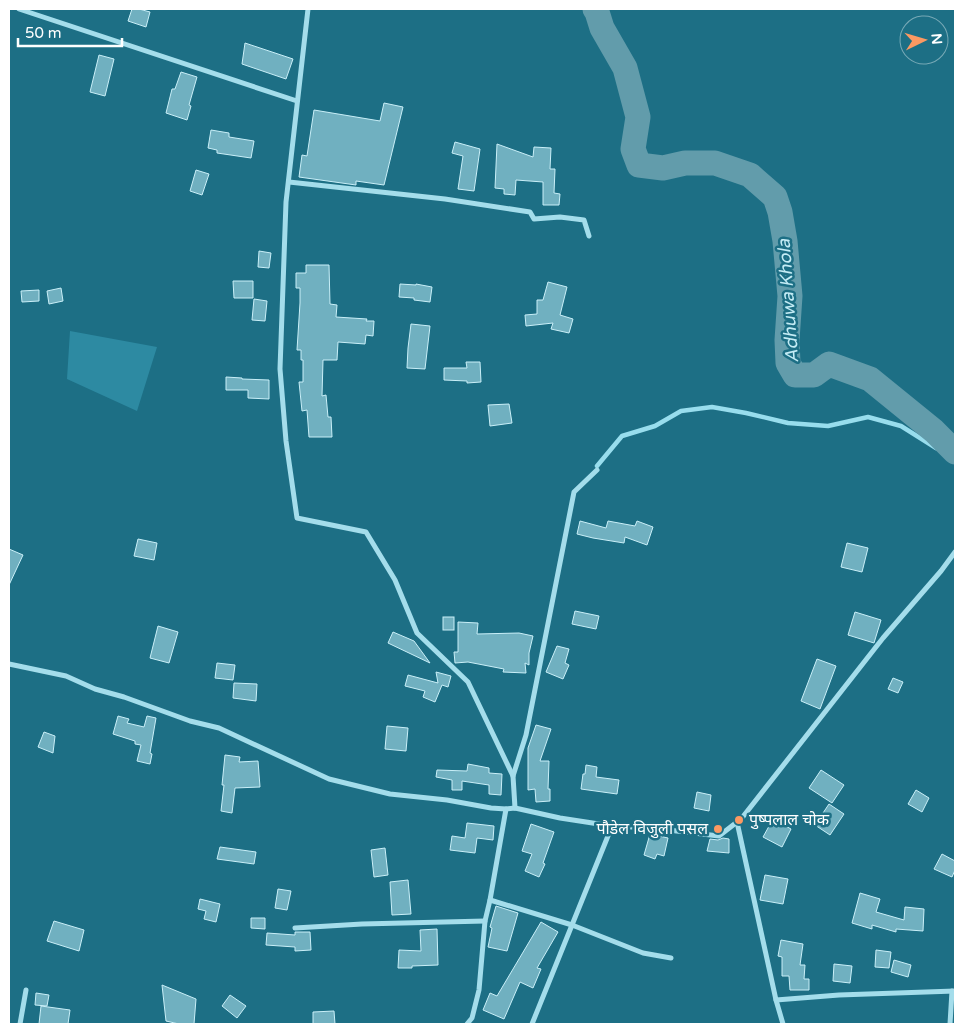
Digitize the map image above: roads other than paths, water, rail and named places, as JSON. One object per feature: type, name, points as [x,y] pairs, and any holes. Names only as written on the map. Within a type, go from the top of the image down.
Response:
[{"type":"street","points":[[19,9],[297,101]]},
{"type":"street","points":[[308,9],[286,202],[280,369],[286,441],[297,518],[366,532],[395,580],[417,633],[468,682],[513,776]]},
{"type":"street","points":[[288,182],[474,203],[530,212],[534,219],[560,217],[584,220],[589,236]]},
{"type":"street","points":[[515,808],[513,776],[526,735],[574,492],[597,470]]},
{"type":"street","points":[[9,664],[66,676],[95,689],[124,696],[190,721],[220,728],[329,779],[390,794],[506,809],[515,808],[560,818],[612,826],[651,828],[719,836],[738,823],[883,638],[955,552]]},
{"type":"street","points":[[467,1024],[472,1018],[479,990],[485,921],[506,809]]},
{"type":"street","points":[[738,822],[776,1000],[783,1024]]},
{"type":"street","points":[[532,1024],[612,826]]},
{"type":"street","points":[[490,900],[572,925],[643,953],[670,958]]},
{"type":"street","points":[[295,928],[362,924],[485,921]]},
{"type":"street","points":[[20,1024],[26,990]]},
{"type":"street","points":[[776,1000],[954,991],[950,1024]]},
{"type":"waterway","name":"Adhuwa Khola","points":[[595,9],[602,28],[625,68],[638,117],[633,149],[639,165],[663,168],[685,163],[715,163],[750,175],[775,197],[780,212],[785,241],[790,296],[787,340],[788,363],[795,375],[814,375],[829,364],[870,379],[934,431],[955,452]]},
{"type":"waterway","points":[[597,466],[622,436],[655,426],[681,411],[712,407],[788,423],[828,426],[868,417],[901,426],[936,448],[955,454]]},
{"type":"place","name":"पुष्पलाल चोक","points":[[739,820]]},
{"type":"place","name":"पौडेल विजुली पसल","points":[[718,829]]}]
